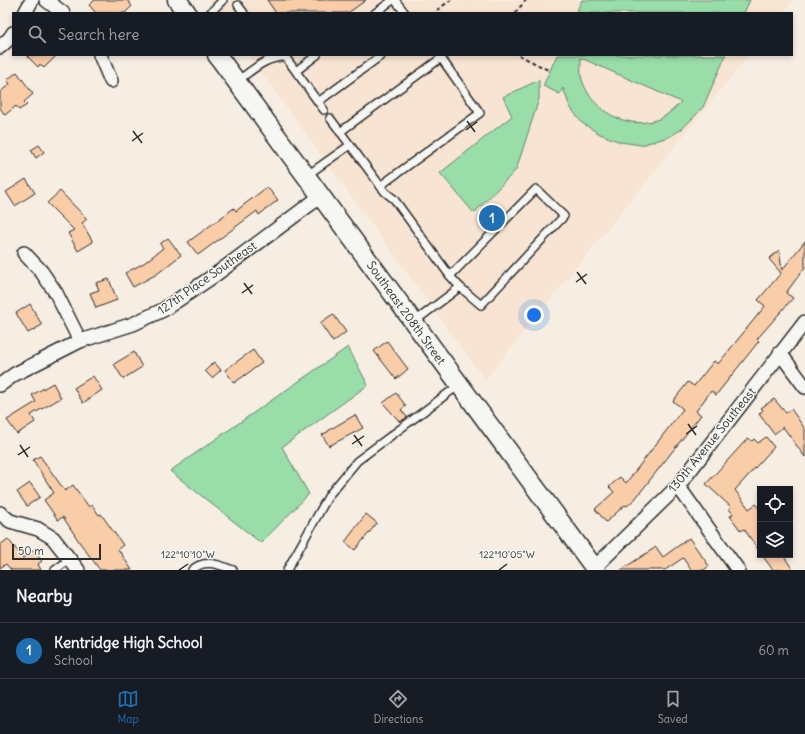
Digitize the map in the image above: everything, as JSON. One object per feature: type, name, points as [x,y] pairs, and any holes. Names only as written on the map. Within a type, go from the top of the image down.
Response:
[{"type":"main road","points":[[177,0],[186,12]]},
{"type":"main road","name":"Southeast 208th Street","points":[[218,56],[595,569]]},
{"type":"street","points":[[26,12],[32,0]]},
{"type":"street","points":[[46,0],[62,12]]},
{"type":"street","points":[[0,47],[12,35]]},
{"type":"street","points":[[100,56],[111,81]]},
{"type":"street","name":"127th Place Southeast","points":[[0,385],[15,374],[80,340],[133,324],[163,310],[209,279],[321,196]]},
{"type":"street","points":[[24,252],[41,271],[56,292],[80,340]]},
{"type":"street","name":"130th Avenue Southeast","points":[[595,569],[678,486],[805,322]]},
{"type":"street","points":[[780,353],[805,387]]},
{"type":"street","points":[[678,486],[738,570]]},
{"type":"street","points":[[0,513],[10,521],[38,529],[54,538],[78,570]]},
{"type":"lane","points":[[211,12],[223,0]]},
{"type":"lane","points":[[377,12],[394,0],[404,12]]},
{"type":"lane","points":[[238,5],[243,12]]},
{"type":"lane","points":[[237,81],[266,61],[274,57],[284,56],[324,110]]},
{"type":"lane","points":[[296,71],[316,56]]},
{"type":"lane","points":[[318,102],[381,56]]},
{"type":"lane","points":[[340,132],[441,58],[480,113],[380,186]]},
{"type":"lane","points":[[330,118],[380,186],[394,199],[450,276],[460,287],[481,305],[564,216],[536,189],[450,276]]},
{"type":"lane","points":[[306,176],[350,144]]},
{"type":"lane","points":[[413,322],[460,287]]},
{"type":"lane","points":[[287,570],[329,495],[357,461],[460,385]]},
{"type":"lane","points":[[55,570],[70,559]]},
{"type":"lane","points":[[192,570],[203,564],[216,563],[233,570]]},
{"type":"path","points":[[437,10],[451,0]]},
{"type":"path","points":[[516,12],[526,0]]},
{"type":"path","points":[[521,56],[550,72]]},
{"type":"shaded area","points":[[208,0],[793,0],[784,12],[216,12]]},
{"type":"shaded area","points":[[249,56],[748,56],[485,380]]},
{"type":"green space","points":[[582,0],[750,0],[744,12],[576,12]]},
{"type":"green space","points":[[557,56],[726,56],[703,107],[694,117],[682,129],[669,137],[641,145],[620,142],[600,134],[582,123],[570,107],[563,88],[560,94],[543,86]],"holes":[[[581,58],[681,102],[659,119],[647,122],[623,120],[612,116],[602,109],[587,91],[581,77]]]},
{"type":"green space","points":[[539,80],[539,99],[516,170],[474,213],[440,173],[512,116],[503,97]]},
{"type":"green space","points":[[348,347],[368,385],[282,447],[309,494],[261,543],[170,471]]},
{"type":"building","points":[[95,0],[127,0],[132,6],[126,12],[95,12],[89,5]]},
{"type":"building","points":[[267,0],[366,0],[349,12],[275,12]]},
{"type":"building","points":[[27,56],[56,56],[44,68],[40,64],[38,67]]},
{"type":"building","points":[[17,72],[33,94],[24,102],[27,105],[19,110],[16,106],[5,115],[0,108],[0,92],[10,84],[7,80]]},
{"type":"building","points":[[39,145],[44,152],[36,158],[31,150]]},
{"type":"building","points":[[26,179],[35,193],[15,206],[6,192]]},
{"type":"building","points":[[267,187],[278,200],[259,215],[257,211],[198,255],[188,242],[234,208],[236,211]]},
{"type":"building","points":[[60,191],[87,219],[82,223],[93,242],[78,251],[68,233],[74,230],[47,203]]},
{"type":"building","points":[[168,238],[181,255],[157,274],[133,287],[125,273],[144,263],[163,248],[160,244]]},
{"type":"building","points":[[805,241],[805,267],[786,293],[793,298],[757,339],[759,341],[716,395],[711,391],[696,411],[701,415],[635,499],[627,506],[625,505],[606,522],[595,509],[614,492],[609,487],[620,477],[626,483],[683,409],[673,401],[688,382],[694,386],[714,361],[718,364],[765,306],[758,300],[781,273],[769,259],[779,250],[782,270]]},
{"type":"building","points":[[109,279],[117,300],[96,308],[90,293],[99,290],[96,283]]},
{"type":"building","points":[[30,304],[42,325],[28,333],[16,313]]},
{"type":"building","points":[[333,314],[346,332],[333,342],[320,323]]},
{"type":"building","points":[[387,341],[408,369],[396,379],[374,351]]},
{"type":"building","points":[[253,350],[262,363],[234,383],[225,370]]},
{"type":"building","points":[[134,352],[142,367],[123,379],[114,364]]},
{"type":"building","points":[[214,362],[221,370],[212,378],[205,371]]},
{"type":"building","points":[[93,376],[102,390],[83,403],[74,388]]},
{"type":"building","points":[[53,383],[61,398],[31,415],[35,422],[17,434],[7,420],[36,402],[32,395]]},
{"type":"building","points":[[396,393],[406,406],[401,410],[407,417],[400,422],[383,403]]},
{"type":"building","points":[[774,399],[786,413],[791,409],[805,429],[805,457],[783,427],[774,434],[759,414],[763,410],[761,408]]},
{"type":"building","points":[[355,415],[363,428],[329,446],[322,435]]},
{"type":"building","points":[[766,437],[774,447],[735,490],[749,509],[756,504],[757,506],[757,548],[744,529],[741,531],[730,516],[733,514],[729,509],[731,507],[706,484],[748,438],[752,441],[754,439],[758,443]]},
{"type":"building","points":[[40,456],[65,491],[73,485],[89,507],[92,505],[99,515],[101,514],[123,545],[118,549],[132,570],[100,570],[63,517],[58,520],[44,500],[54,493],[33,460]]},
{"type":"building","points":[[30,483],[40,497],[27,506],[17,492]]},
{"type":"building","points":[[366,514],[377,523],[355,550],[345,542]]},
{"type":"building","points":[[689,538],[709,566],[704,570],[691,570],[683,558],[665,570],[621,570],[656,547],[663,557]]},
{"type":"building","points":[[8,539],[23,558],[33,550],[42,561],[38,564],[41,570],[11,570],[6,564],[0,568],[0,545]]},
{"type":"building","points":[[764,558],[785,558],[793,570],[773,570]]},
{"type":"place","name":"Kentridge High School","points":[[492,218]]}]
